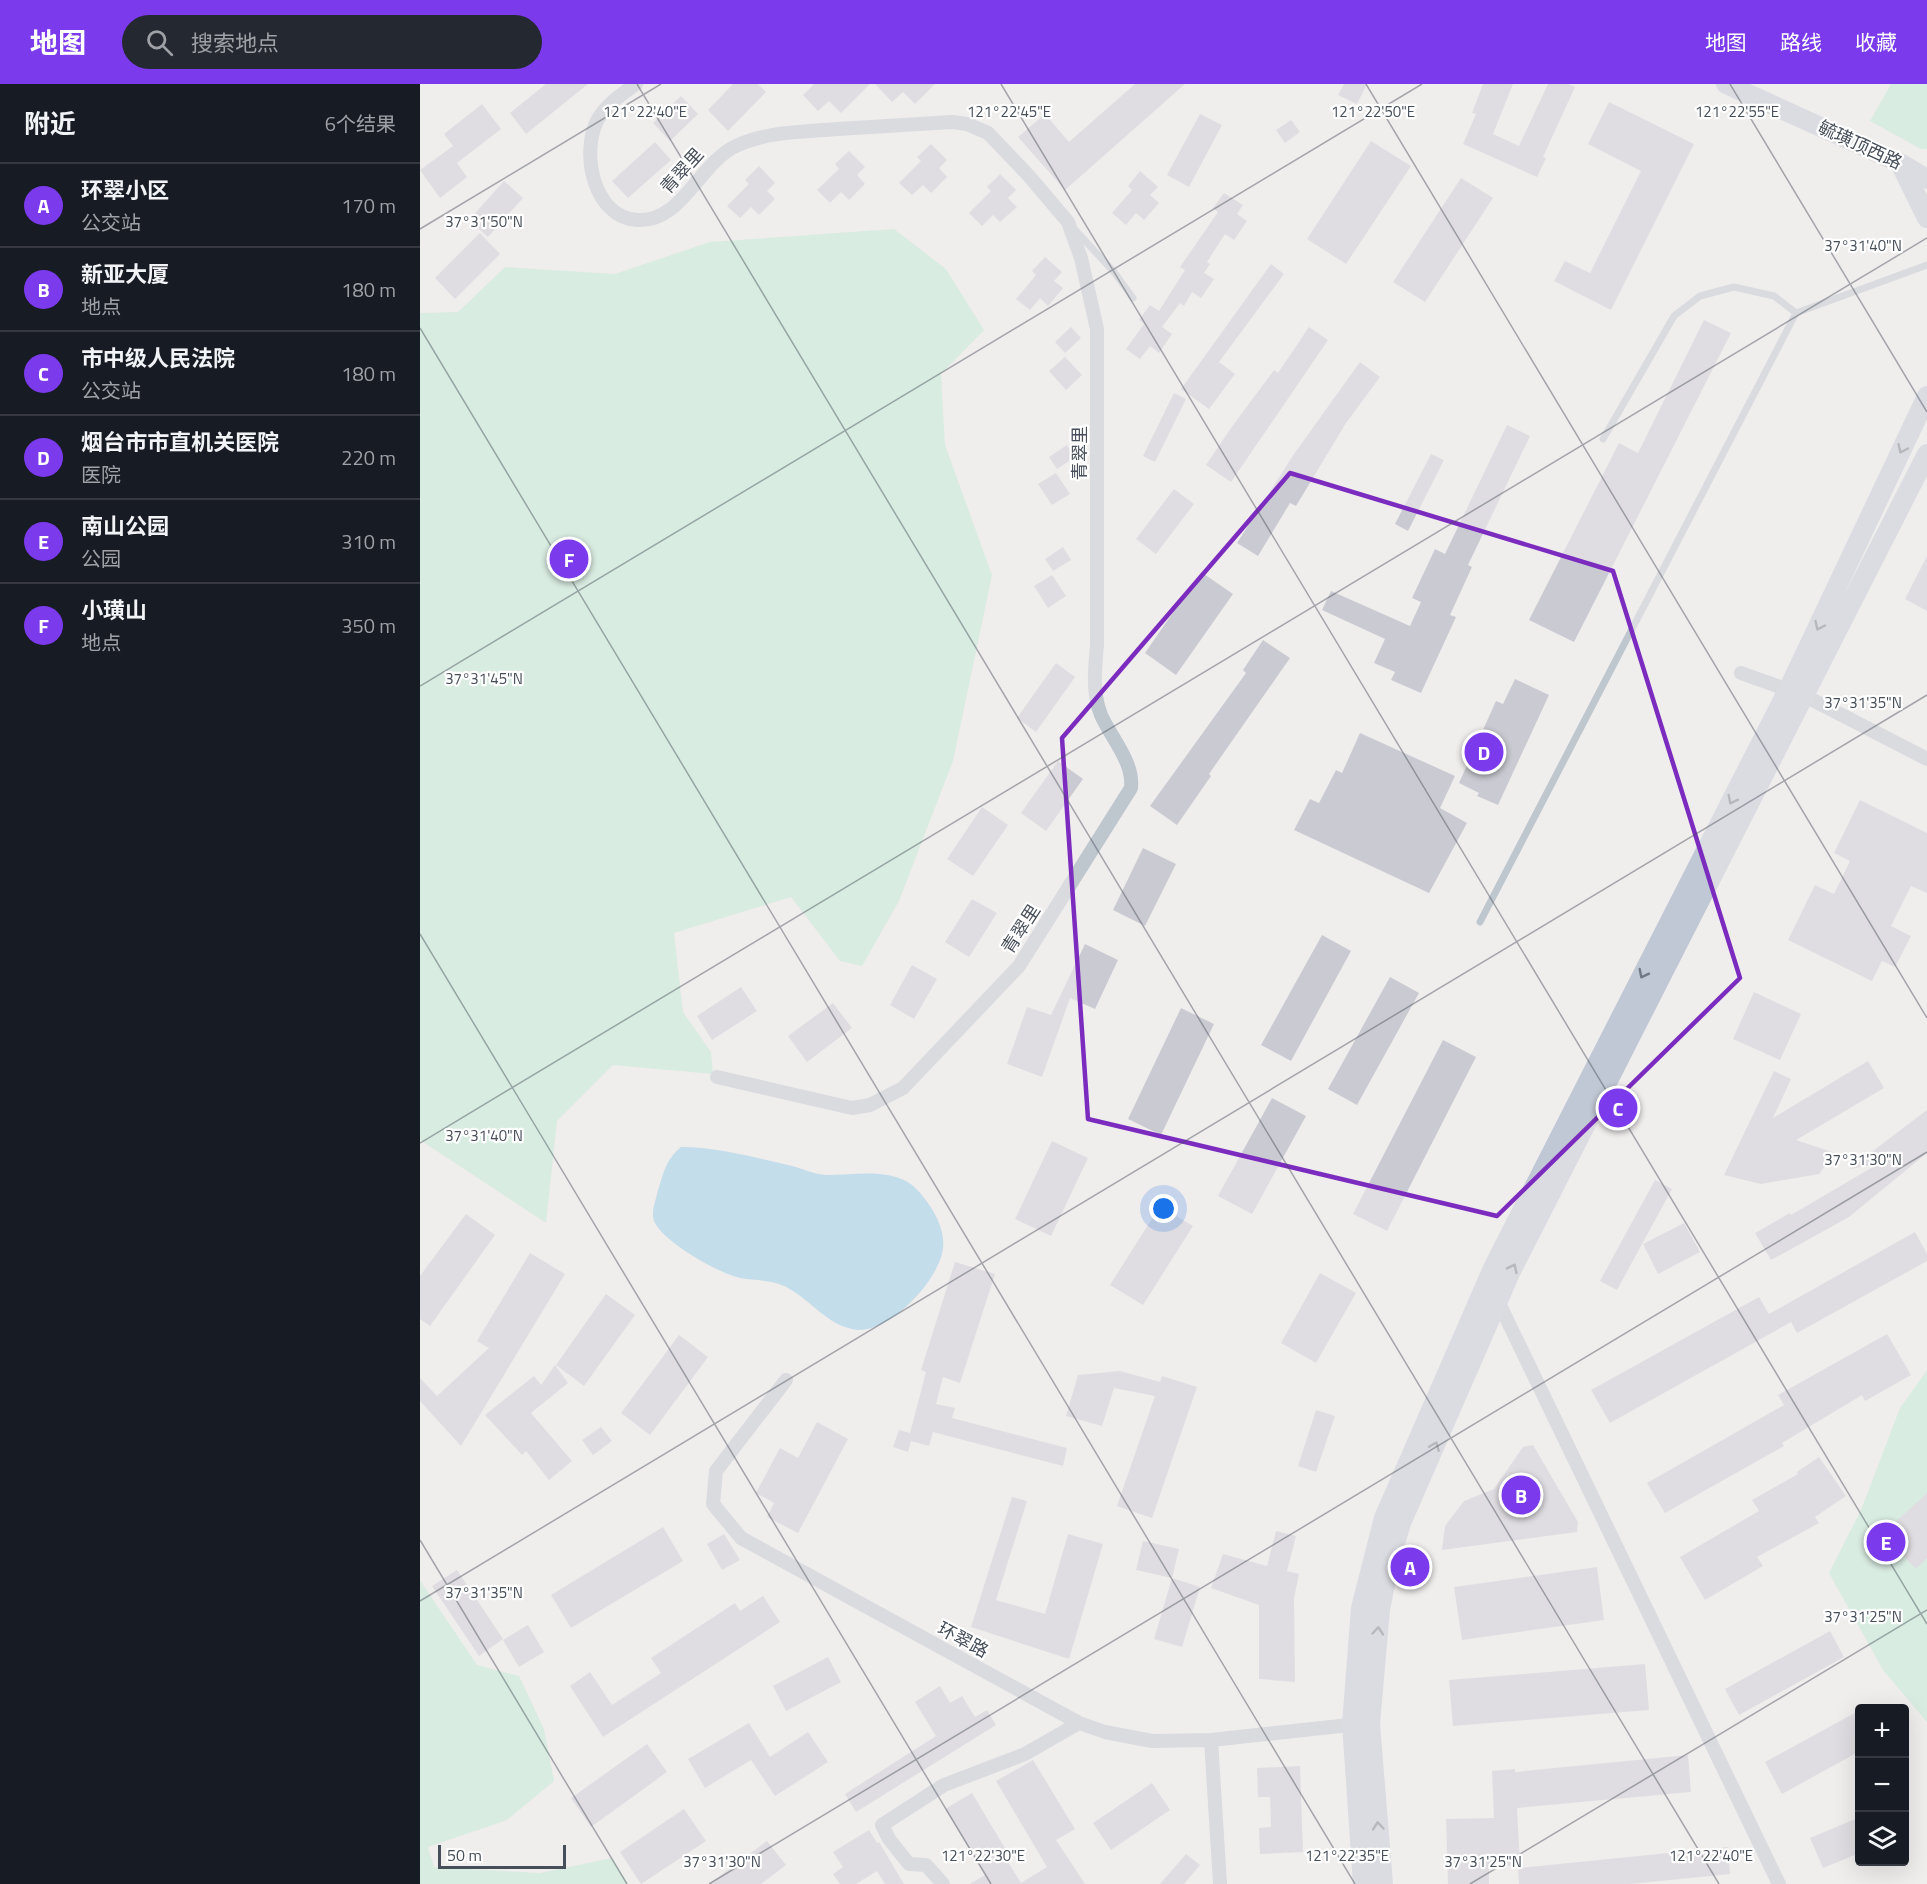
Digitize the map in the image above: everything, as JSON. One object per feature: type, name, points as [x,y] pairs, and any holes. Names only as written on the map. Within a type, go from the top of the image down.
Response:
[{"type":"main road","name":"毓璜顶西路","points":[[1726,84],[1900,163],[1927,179]]},
{"type":"main road","points":[[1900,163],[1927,161]]},
{"type":"main road","points":[[1900,163],[1927,169]]},
{"type":"main road","points":[[1900,163],[1927,218]]},
{"type":"main road","points":[[1797,693],[1927,396]]},
{"type":"main road","points":[[1363,1884],[1361,1724],[1388,1568],[1401,1523],[1490,1296],[1797,693],[1927,454]]},
{"type":"main road","points":[[1361,1724],[1383,1884]]},
{"type":"street","name":"青翠里","points":[[636,84],[606,107],[597,121],[588,159],[598,189],[616,212],[637,220],[650,219],[672,209],[718,157],[734,147],[766,134],[952,122],[967,124],[988,133],[1068,222],[1081,258],[1097,329],[1097,633],[1094,678],[1096,699],[1102,716],[1129,769],[1131,788],[1019,966],[903,1088],[870,1105],[852,1108],[717,1077]]},
{"type":"street","points":[[1741,673],[1797,693],[1927,759]]},
{"type":"street","points":[[1490,1296],[1779,1884]]},
{"type":"street","name":"环翠路","points":[[786,1380],[716,1471],[712,1504],[741,1538],[1079,1723],[1105,1732],[1152,1742],[1211,1740],[1361,1724]]},
{"type":"street","points":[[942,1884],[926,1864],[909,1864],[889,1839],[882,1825],[944,1785],[1025,1754],[1079,1723]]},
{"type":"street","points":[[1211,1740],[1220,1884]]},
{"type":"lane","points":[[1068,222],[1114,272],[1133,297]]},
{"type":"lane","points":[[1480,922],[1796,313],[1927,265]]},
{"type":"lane","points":[[1603,439],[1674,316],[1700,296],[1734,287],[1774,296],[1796,313]]},
{"type":"highlighted area","points":[[1290,473],[1613,571],[1740,978],[1497,1216],[1088,1119],[1062,738]]},
{"type":"green space","points":[[1891,84],[1927,84],[1927,149],[1921,149],[1870,121]]},
{"type":"green space","points":[[894,229],[946,269],[984,330],[941,374],[945,445],[992,575],[953,761],[899,901],[862,966],[840,961],[791,897],[674,933],[683,1012],[711,1052],[713,1074],[613,1065],[557,1121],[546,1223],[420,1140],[420,313],[458,312],[505,267],[615,274],[710,242]]},
{"type":"green space","points":[[1927,1370],[1927,1722],[1883,1670],[1829,1573],[1861,1510],[1900,1408]]},
{"type":"green space","points":[[420,1580],[477,1665],[519,1676],[544,1729],[554,1781],[507,1820],[428,1847],[434,1867],[540,1873],[612,1858],[628,1884],[420,1884]]},
{"type":"water","points":[[681,1147],[737,1153],[824,1175],[883,1174],[903,1180],[912,1185],[924,1198],[939,1222],[943,1240],[940,1261],[922,1290],[895,1316],[880,1325],[866,1329],[852,1329],[843,1326],[782,1285],[740,1278],[705,1263],[679,1247],[659,1229],[653,1214],[657,1194],[668,1163]]},
{"type":"building","points":[[546,84],[588,84],[526,134],[510,113]]},
{"type":"building","points":[[733,84],[758,84],[766,92],[728,131],[708,110]]},
{"type":"building","points":[[814,84],[870,84],[841,113],[829,101],[818,111],[803,95]]},
{"type":"building","points":[[875,84],[935,84],[915,104],[903,92],[892,102]]},
{"type":"building","points":[[1135,84],[1185,84],[1065,190],[1018,137],[1045,114],[1069,142]]},
{"type":"building","points":[[1344,84],[1367,84],[1357,104],[1338,95]]},
{"type":"building","points":[[1483,84],[1513,84],[1493,134],[1519,146],[1548,84],[1568,84],[1575,87],[1543,157],[1546,158],[1537,177],[1463,144],[1476,114],[1472,113]]},
{"type":"building","points":[[681,96],[698,114],[670,141],[653,123]]},
{"type":"building","points":[[1609,102],[1694,144],[1611,310],[1554,281],[1565,261],[1590,273],[1641,171],[1588,144]]},
{"type":"building","points":[[482,104],[501,129],[457,163],[467,177],[440,198],[420,170],[453,146],[444,134]]},
{"type":"building","points":[[1200,114],[1222,125],[1189,187],[1167,175]]},
{"type":"building","points":[[1291,120],[1300,132],[1285,143],[1276,130]]},
{"type":"building","points":[[1371,141],[1411,166],[1346,264],[1307,239]]},
{"type":"building","points":[[655,142],[671,160],[628,198],[612,181]]},
{"type":"building","points":[[931,144],[947,160],[939,168],[947,177],[931,193],[923,185],[912,195],[899,183],[921,161],[917,157]]},
{"type":"building","points":[[849,151],[865,167],[857,175],[865,184],[849,200],[841,192],[830,203],[817,190],[839,169],[835,164]]},
{"type":"building","points":[[759,166],[775,183],[767,191],[775,199],[759,215],[751,207],[740,218],[727,206],[749,184],[745,180]]},
{"type":"building","points":[[1140,171],[1158,187],[1150,195],[1159,203],[1144,220],[1136,213],[1126,225],[1112,213],[1132,190],[1128,186]]},
{"type":"building","points":[[1000,174],[1016,190],[1008,198],[1017,207],[1000,222],[993,215],[982,226],[969,213],[991,191],[987,187]]},
{"type":"building","points":[[1461,178],[1493,198],[1425,302],[1393,282]]},
{"type":"building","points":[[504,181],[523,198],[488,237],[469,220]]},
{"type":"building","points":[[1224,193],[1243,205],[1237,214],[1247,221],[1234,240],[1225,234],[1207,262],[1210,264],[1204,273],[1214,279],[1201,298],[1192,292],[1184,306],[1180,303],[1162,327],[1172,334],[1159,353],[1150,346],[1140,359],[1126,349],[1144,324],[1139,320],[1150,305],[1159,311],[1185,270],[1180,267],[1218,212],[1213,208]]},
{"type":"building","points":[[480,233],[500,254],[455,299],[435,278]]},
{"type":"building","points":[[1045,257],[1062,272],[1054,281],[1063,288],[1048,306],[1040,298],[1030,310],[1016,299],[1036,275],[1032,271]]},
{"type":"building","points":[[1271,264],[1284,274],[1219,362],[1235,374],[1209,409],[1181,389]]},
{"type":"building","points":[[1704,320],[1731,333],[1574,642],[1529,620],[1619,443],[1638,453]]},
{"type":"building","points":[[1071,327],[1081,338],[1065,353],[1055,342]]},
{"type":"building","points":[[1309,327],[1328,340],[1231,482],[1206,465],[1274,370],[1278,373]]},
{"type":"building","points":[[1065,357],[1082,375],[1066,390],[1049,371]]},
{"type":"building","points":[[1360,362],[1380,377],[1346,423],[1296,506],[1290,503],[1258,556],[1237,543],[1294,454]]},
{"type":"building","points":[[1174,393],[1186,399],[1155,462],[1143,456]]},
{"type":"building","points":[[1507,425],[1530,436],[1468,565],[1472,567],[1450,615],[1456,617],[1421,693],[1391,680],[1395,672],[1374,663],[1385,639],[1322,610],[1331,591],[1410,626],[1421,602],[1412,598],[1435,549],[1445,554]]},
{"type":"building","points":[[1067,445],[1075,457],[1057,469],[1049,457]]},
{"type":"building","points":[[1431,454],[1444,460],[1408,531],[1395,524]]},
{"type":"building","points":[[1056,473],[1070,494],[1052,505],[1038,484]]},
{"type":"building","points":[[1174,489],[1194,504],[1156,554],[1136,539]]},
{"type":"building","points":[[1063,547],[1071,560],[1053,571],[1045,559]]},
{"type":"building","points":[[1927,556],[1927,611],[1905,599]]},
{"type":"building","points":[[1201,572],[1233,594],[1176,675],[1145,653]]},
{"type":"building","points":[[1052,575],[1066,596],[1048,608],[1034,586]]},
{"type":"building","points":[[1263,640],[1290,658],[1209,774],[1211,776],[1177,825],[1150,806],[1246,673],[1243,670]]},
{"type":"building","points":[[1056,663],[1075,677],[1036,732],[1017,718]]},
{"type":"building","points":[[1515,679],[1549,695],[1498,805],[1477,796],[1479,793],[1459,783],[1496,701],[1503,704]]},
{"type":"building","points":[[1360,733],[1455,776],[1440,808],[1467,823],[1429,893],[1294,830],[1310,799],[1319,803],[1336,770],[1342,773]]},
{"type":"building","points":[[1058,761],[1083,779],[1046,831],[1021,813]]},
{"type":"building","points":[[1860,800],[1927,833],[1927,893],[1911,886],[1891,926],[1911,936],[1895,967],[1882,961],[1872,981],[1788,940],[1815,885],[1834,894],[1850,861],[1834,853]]},
{"type":"building","points":[[982,807],[1008,825],[973,876],[947,859]]},
{"type":"building","points":[[1143,848],[1176,864],[1145,926],[1113,910]]},
{"type":"building","points":[[972,899],[997,913],[969,957],[945,942]]},
{"type":"building","points":[[1322,935],[1351,951],[1291,1061],[1261,1045]]},
{"type":"building","points":[[1085,944],[1118,960],[1095,1009],[1070,998],[1042,1077],[1007,1064],[1027,1007],[1051,1015]]},
{"type":"building","points":[[912,965],[937,979],[914,1019],[890,1005]]},
{"type":"building","points":[[1390,977],[1419,993],[1357,1105],[1328,1089]]},
{"type":"building","points":[[741,987],[757,1011],[712,1040],[697,1016]]},
{"type":"building","points":[[1754,992],[1801,1014],[1780,1060],[1733,1039]]},
{"type":"building","points":[[833,1003],[852,1028],[807,1062],[788,1036]]},
{"type":"building","points":[[1181,1008],[1214,1024],[1161,1135],[1128,1119]]},
{"type":"building","points":[[1443,1040],[1476,1057],[1387,1231],[1353,1214]]},
{"type":"building","points":[[1868,1061],[1884,1088],[1796,1140],[1835,1153],[1819,1174],[1761,1184],[1724,1175],[1774,1071],[1791,1079],[1773,1118]]},
{"type":"building","points":[[1272,1098],[1306,1116],[1252,1214],[1218,1196]]},
{"type":"building","points":[[1927,1110],[1927,1153],[1849,1217],[1771,1260],[1755,1233],[1790,1213],[1791,1215],[1878,1164],[1849,1169]]},
{"type":"building","points":[[1052,1141],[1088,1158],[1051,1236],[1015,1219]]},
{"type":"building","points":[[1655,1180],[1672,1189],[1617,1290],[1600,1281]]},
{"type":"building","points":[[1160,1206],[1193,1226],[1143,1305],[1110,1285]]},
{"type":"building","points":[[466,1214],[495,1235],[430,1326],[420,1319],[420,1276]]},
{"type":"building","points":[[1684,1223],[1700,1252],[1658,1274],[1643,1244]]},
{"type":"building","points":[[1915,1232],[1927,1254],[1927,1261],[1797,1333],[1791,1322],[1610,1423],[1591,1390],[1759,1297],[1769,1314]]},
{"type":"building","points":[[530,1253],[565,1274],[461,1446],[420,1401],[420,1378],[437,1396],[489,1348],[477,1341]]},
{"type":"building","points":[[955,1262],[995,1274],[960,1383],[943,1377],[936,1404],[955,1408],[952,1418],[1067,1448],[1063,1466],[933,1432],[929,1446],[911,1441],[908,1452],[893,1447],[899,1430],[910,1433],[926,1372],[921,1370]]},
{"type":"building","points":[[1320,1273],[1356,1293],[1316,1363],[1281,1343]]},
{"type":"building","points":[[606,1294],[635,1315],[584,1386],[556,1365]]},
{"type":"building","points":[[1887,1334],[1911,1375],[1865,1401],[1862,1395],[1782,1443],[1784,1446],[1665,1513],[1647,1483],[1784,1405],[1778,1395]]},
{"type":"building","points":[[679,1335],[708,1357],[650,1435],[621,1413]]},
{"type":"building","points":[[555,1365],[568,1383],[531,1413],[572,1461],[549,1480],[526,1451],[522,1455],[485,1415],[534,1376],[541,1385]]},
{"type":"building","points":[[1120,1371],[1160,1382],[1162,1376],[1197,1387],[1152,1518],[1117,1506],[1155,1396],[1114,1388],[1102,1426],[1066,1416],[1078,1375]]},
{"type":"building","points":[[1316,1410],[1335,1416],[1316,1472],[1298,1466]]},
{"type":"building","points":[[817,1422],[848,1439],[798,1533],[767,1517],[774,1503],[756,1493],[780,1448],[798,1458]]},
{"type":"building","points":[[601,1427],[612,1441],[593,1455],[582,1440]]},
{"type":"building","points":[[1533,1445],[1578,1522],[1577,1532],[1442,1550],[1445,1526],[1464,1501],[1494,1489],[1523,1447]]},
{"type":"building","points":[[1819,1457],[1846,1496],[1815,1517],[1819,1523],[1757,1557],[1763,1566],[1705,1600],[1680,1557],[1759,1511],[1752,1500],[1798,1474],[1797,1472]]},
{"type":"building","points":[[1927,1493],[1927,1558],[1916,1569],[1882,1534]]},
{"type":"building","points":[[1012,1497],[1027,1501],[996,1600],[1045,1614],[1068,1534],[1103,1544],[1069,1659],[971,1627]]},
{"type":"building","points":[[663,1527],[683,1561],[571,1628],[551,1595]]},
{"type":"building","points":[[1276,1531],[1296,1536],[1287,1571],[1299,1574],[1294,1598],[1295,1682],[1259,1679],[1259,1605],[1211,1588],[1223,1554],[1267,1566]]},
{"type":"building","points":[[724,1534],[740,1560],[722,1570],[707,1544]]},
{"type":"building","points":[[1143,1541],[1179,1549],[1172,1578],[1136,1570]]},
{"type":"building","points":[[1597,1567],[1604,1620],[1462,1640],[1454,1587]]},
{"type":"building","points":[[457,1570],[503,1639],[479,1656],[432,1586]]},
{"type":"building","points":[[1172,1578],[1200,1587],[1182,1647],[1154,1639]]},
{"type":"building","points":[[763,1596],[780,1622],[603,1737],[570,1686],[590,1672],[612,1705],[661,1673],[651,1658],[735,1603],[740,1611]]},
{"type":"building","points":[[528,1625],[544,1652],[519,1667],[503,1640]]},
{"type":"building","points":[[1830,1631],[1844,1657],[1739,1715],[1725,1689]]},
{"type":"building","points":[[828,1657],[841,1682],[786,1711],[773,1686]]},
{"type":"building","points":[[1645,1664],[1649,1710],[1453,1726],[1449,1680]]},
{"type":"building","points":[[940,1686],[950,1703],[962,1696],[975,1717],[987,1710],[996,1725],[856,1812],[845,1794],[936,1736],[915,1702]]},
{"type":"building","points":[[1855,1713],[1855,1754],[1782,1794],[1765,1762]]},
{"type":"building","points":[[749,1723],[770,1757],[808,1732],[828,1762],[775,1796],[751,1760],[705,1788],[688,1759]]},
{"type":"building","points":[[647,1744],[667,1772],[591,1827],[571,1798]]},
{"type":"building","points":[[1688,1755],[1691,1792],[1517,1808],[1520,1865],[1489,1867],[1489,1884],[1448,1884],[1446,1819],[1494,1818],[1492,1771],[1515,1769],[1515,1772]]},
{"type":"building","points":[[1033,1760],[1075,1829],[1056,1840],[1085,1884],[970,1884],[985,1875],[945,1809],[972,1793],[1009,1855],[1005,1857],[1021,1883],[1047,1867],[996,1781]]},
{"type":"building","points":[[1300,1766],[1303,1852],[1260,1854],[1259,1828],[1271,1827],[1270,1797],[1258,1797],[1257,1768]]},
{"type":"building","points":[[1152,1783],[1170,1810],[1111,1850],[1093,1823]]},
{"type":"building","points":[[684,1809],[706,1841],[641,1884],[620,1852]]},
{"type":"building","points":[[1855,1819],[1855,1855],[1823,1868],[1810,1838]]},
{"type":"building","points":[[869,1830],[877,1843],[879,1842],[904,1884],[885,1884],[877,1871],[856,1884],[840,1884],[833,1874],[843,1867],[833,1852]]},
{"type":"building","points":[[767,1841],[786,1865],[761,1884],[709,1884]]},
{"type":"building","points":[[1728,1847],[1730,1874],[1630,1884],[1519,1884],[1518,1868]]},
{"type":"building","points":[[1186,1854],[1200,1865],[1184,1884],[1160,1884]]},
{"type":"place","name":"小璜山","points":[[569,559]]},
{"type":"place","name":"烟台市市直机关医院","points":[[1484,752]]},
{"type":"place","name":"市中级人民法院","points":[[1618,1108]]},
{"type":"place","name":"新亚大厦","points":[[1521,1495]]},
{"type":"place","name":"南山公园","points":[[1886,1542]]},
{"type":"place","name":"环翠小区","points":[[1410,1567]]}]
